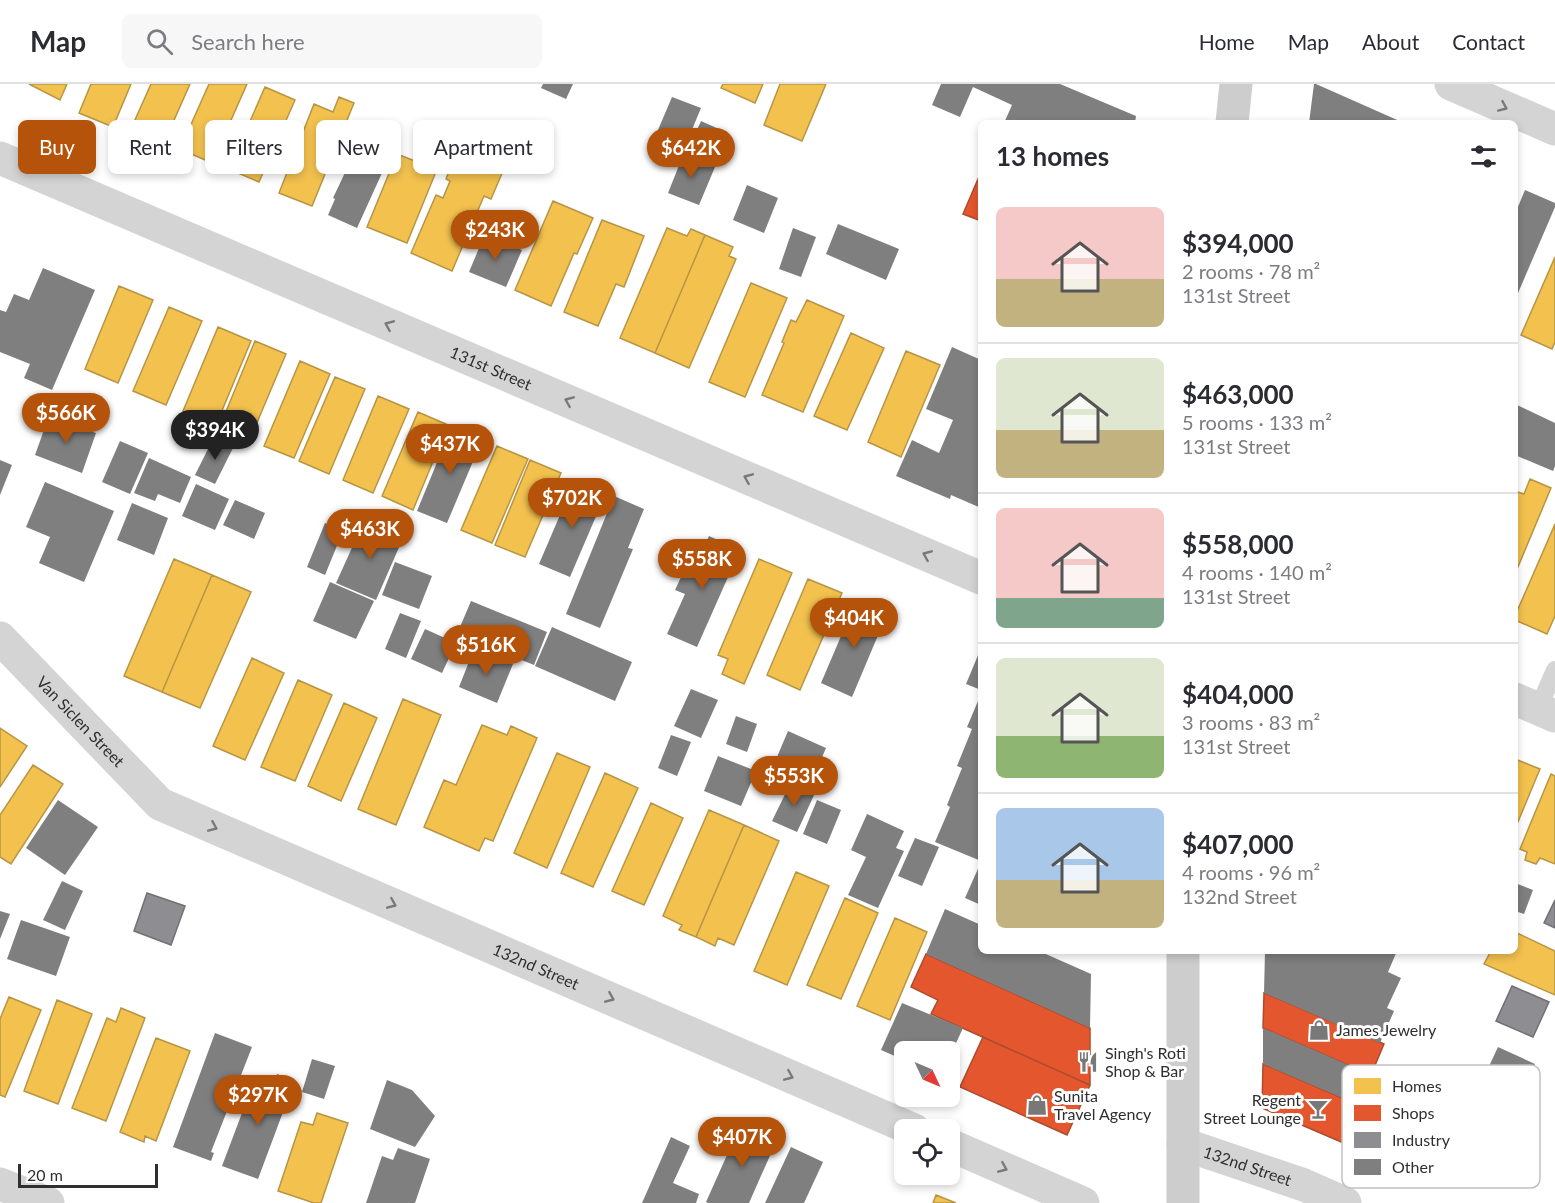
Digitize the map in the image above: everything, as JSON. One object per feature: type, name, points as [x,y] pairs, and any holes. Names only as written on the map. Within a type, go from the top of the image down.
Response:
[{"type":"street","points":[[1232,120],[1236,84]]},
{"type":"street","points":[[1451,84],[1555,129]]},
{"type":"street","name":"131st Street","points":[[0,158],[978,577]]},
{"type":"street","name":"Van Siclen Street","points":[[0,638],[160,804]]},
{"type":"street","name":"132nd Street","points":[[160,804],[894,1121]]},
{"type":"street","points":[[1183,954],[1183,1203]]},
{"type":"street","name":"132nd Street","points":[[1182,1144],[1304,1185],[1345,1203]]},
{"type":"street","points":[[960,1149],[1083,1203]]},
{"type":"street","points":[[0,1184],[48,1203]]},
{"type":"lane","points":[[1536,708],[1555,670]]},
{"type":"building: Homes","points":[[29,84],[67,84],[60,100]]},
{"type":"building: Homes","points":[[91,84],[131,84],[116,120],[108,120],[108,125],[79,113]]},
{"type":"building: Homes","points":[[151,84],[190,84],[174,120],[135,120]]},
{"type":"building: Homes","points":[[209,84],[247,84],[231,120],[205,120],[205,160],[193,155],[193,120]]},
{"type":"building: Homes","points":[[723,84],[763,84],[755,103],[721,88]]},
{"type":"building: Homes","points":[[780,84],[826,84],[802,141],[764,125]]},
{"type":"building: Homes","points":[[265,87],[295,100],[286,120],[251,120]]},
{"type":"building: Homes","points":[[339,97],[354,103],[347,120],[316,120],[316,174],[325,174],[312,206],[279,193],[286,174],[304,174],[304,129],[314,104],[333,112]]},
{"type":"building: Homes","points":[[401,156],[413,160],[413,174],[435,174],[407,243],[367,227],[389,174],[401,174]]},
{"type":"building: Homes","points":[[241,174],[263,174],[259,182]]},
{"type":"building: Homes","points":[[448,174],[502,174],[491,199],[484,196],[452,271],[411,253],[436,195],[443,198],[450,181],[446,179]]},
{"type":"building: Homes","points":[[553,201],[593,218],[577,254],[574,253],[551,306],[515,290]]},
{"type":"building: Homes","points":[[602,220],[644,236],[624,287],[616,284],[598,326],[564,312]]},
{"type":"building: Homes","points":[[667,228],[687,236],[691,229],[705,235],[655,353],[620,338]]},
{"type":"building: Homes","points":[[705,235],[733,247],[729,256],[736,259],[689,368],[655,353]]},
{"type":"building: Homes","points":[[1555,257],[1555,342],[1552,349],[1521,335]]},
{"type":"building: Homes","points":[[751,283],[787,298],[745,397],[709,382]]},
{"type":"building: Homes","points":[[119,286],[153,300],[118,383],[85,369]]},
{"type":"building: Homes","points":[[807,300],[844,316],[803,412],[762,395],[791,320],[796,322]]},
{"type":"building: Homes","points":[[169,307],[202,321],[166,405],[133,391]]},
{"type":"building: Homes","points":[[218,327],[251,341],[216,425],[183,411]]},
{"type":"building: Homes","points":[[851,333],[884,348],[847,430],[814,416]]},
{"type":"building: Homes","points":[[255,341],[286,354],[250,439],[220,426]]},
{"type":"building: Homes","points":[[906,351],[940,365],[901,457],[868,442]]},
{"type":"building: Homes","points":[[300,361],[330,374],[294,458],[264,446]]},
{"type":"building: Homes","points":[[335,377],[365,389],[329,474],[299,461]]},
{"type":"building: Homes","points":[[378,396],[409,409],[373,493],[343,480]]},
{"type":"building: Homes","points":[[418,412],[448,425],[413,510],[382,496]]},
{"type":"building: Homes","points":[[497,446],[528,459],[492,543],[461,530]]},
{"type":"building: Homes","points":[[530,460],[561,473],[525,557],[495,545]]},
{"type":"building: Homes","points":[[1530,479],[1551,488],[1518,567],[1518,492],[1524,494]]},
{"type":"building: Homes","points":[[1555,524],[1555,616],[1547,634],[1518,621],[1518,609]]},
{"type":"building: Homes","points":[[174,559],[212,575],[162,692],[124,676]]},
{"type":"building: Homes","points":[[759,559],[792,573],[744,684],[722,674],[728,659],[718,655]]},
{"type":"building: Homes","points":[[212,575],[251,592],[200,708],[162,692]]},
{"type":"building: Homes","points":[[808,579],[842,593],[800,690],[767,675]]},
{"type":"building: Homes","points":[[252,658],[284,673],[245,760],[213,746]]},
{"type":"building: Homes","points":[[298,680],[332,695],[295,781],[261,767]]},
{"type":"building: Homes","points":[[403,699],[441,715],[396,825],[358,809]]},
{"type":"building: Homes","points":[[344,703],[377,718],[341,801],[308,786]]},
{"type":"building: Homes","points":[[482,725],[507,735],[511,726],[537,738],[493,841],[485,838],[479,851],[424,827],[444,780],[456,785]]},
{"type":"building: Homes","points":[[0,728],[27,746],[0,787]]},
{"type":"building: Homes","points":[[557,753],[590,767],[547,868],[514,853]]},
{"type":"building: Homes","points":[[1518,760],[1540,769],[1518,822]]},
{"type":"building: Homes","points":[[33,765],[63,784],[11,864],[0,857],[0,815]]},
{"type":"building: Homes","points":[[605,773],[638,788],[593,887],[561,873]]},
{"type":"building: Homes","points":[[1551,774],[1555,776],[1555,864],[1540,858],[1536,864],[1525,860],[1527,852],[1520,849]]},
{"type":"building: Homes","points":[[651,803],[683,818],[644,905],[612,891]]},
{"type":"building: Homes","points":[[709,810],[744,825],[696,937],[679,930],[682,925],[663,916]]},
{"type":"building: Homes","points":[[744,825],[779,841],[734,945],[718,938],[715,946],[696,937]]},
{"type":"building: Homes","points":[[796,872],[829,886],[787,985],[754,971]]},
{"type":"building: Homes","points":[[845,898],[878,913],[841,999],[807,985]]},
{"type":"building: Homes","points":[[895,918],[927,932],[890,1020],[857,1006]]},
{"type":"building: Homes","points":[[1518,933],[1555,951],[1555,995],[1484,964],[1489,954],[1518,954]]},
{"type":"building: Homes","points":[[9,997],[41,1010],[5,1097],[0,1095],[0,1019]]},
{"type":"building: Homes","points":[[57,1000],[92,1014],[58,1104],[24,1091]]},
{"type":"building: Homes","points":[[121,1008],[145,1018],[106,1121],[72,1108],[107,1018],[116,1022]]},
{"type":"building: Homes","points":[[156,1038],[190,1051],[156,1141],[145,1136],[144,1142],[120,1132]]},
{"type":"building: Homes","points":[[317,1113],[348,1123],[321,1203],[314,1203],[278,1191],[301,1122],[313,1125]]},
{"type":"building: Homes","points":[[936,1195],[956,1203],[933,1203]]},
{"type":"building: Shops","points":[[978,179],[978,220],[963,214]]},
{"type":"building: Shops","points":[[926,954],[1090,1028],[1090,1085],[931,1014],[938,1000],[911,987]]},
{"type":"building: Shops","points":[[1264,993],[1384,1044],[1375,1065],[1348,1065],[1263,1028]]},
{"type":"building: Shops","points":[[983,1037],[1090,1085],[1067,1135],[960,1087]]},
{"type":"building: Shops","points":[[1263,1064],[1342,1098],[1342,1142],[1262,1108]]},
{"type":"building: Industry","points":[[147,893],[185,906],[171,945],[134,931]]},
{"type":"building: Industry","points":[[1555,900],[1555,928],[1544,923]]},
{"type":"building: Industry","points":[[1512,986],[1549,1002],[1533,1037],[1496,1021]]},
{"type":"building: Other","points":[[543,84],[573,84],[566,99],[541,88]]},
{"type":"building: Other","points":[[941,84],[1060,84],[1136,116],[1135,120],[1005,120],[1012,105],[973,87],[960,117],[932,105]]},
{"type":"building: Other","points":[[1314,84],[1316,84],[1397,120],[1309,120]]},
{"type":"building: Other","points":[[672,97],[701,108],[684,149],[655,137]]},
{"type":"building: Other","points":[[701,121],[721,130],[708,161],[687,152]]},
{"type":"building: Other","points":[[684,153],[715,167],[699,205],[668,193]]},
{"type":"building: Other","points":[[344,174],[382,174],[357,228],[328,215],[335,199],[333,198]]},
{"type":"building: Other","points":[[747,185],[778,198],[764,233],[733,220]]},
{"type":"building: Other","points":[[1525,190],[1555,203],[1518,293],[1518,207]]},
{"type":"building: Other","points":[[838,224],[899,249],[886,280],[826,254]]},
{"type":"building: Other","points":[[793,228],[816,237],[801,277],[779,269]]},
{"type":"building: Other","points":[[485,234],[522,250],[506,287],[469,272]]},
{"type":"building: Other","points":[[43,268],[95,290],[52,390],[24,378],[30,364],[0,352],[0,310],[6,312],[14,294],[29,300]]},
{"type":"building: Other","points":[[952,347],[978,359],[978,507],[951,495],[950,499],[896,476],[912,440],[939,453],[953,420],[926,409]]},
{"type":"building: Other","points":[[1518,405],[1555,423],[1553,471],[1518,456]]},
{"type":"building: Other","points":[[49,416],[96,433],[82,473],[35,455]]},
{"type":"building: Other","points":[[452,426],[482,440],[447,523],[417,511]]},
{"type":"building: Other","points":[[214,437],[234,446],[215,484],[195,475]]},
{"type":"building: Other","points":[[120,441],[148,453],[130,494],[102,482]]},
{"type":"building: Other","points":[[149,458],[191,477],[180,503],[158,494],[155,501],[134,493]]},
{"type":"building: Other","points":[[0,460],[12,465],[0,495]]},
{"type":"building: Other","points":[[575,480],[606,493],[570,577],[539,564]]},
{"type":"building: Other","points":[[45,482],[114,511],[84,582],[39,563],[50,537],[26,527]]},
{"type":"building: Other","points":[[196,484],[229,499],[215,530],[182,516]]},
{"type":"building: Other","points":[[614,496],[644,509],[628,548],[633,549],[600,628],[566,614]]},
{"type":"building: Other","points":[[235,500],[265,513],[254,539],[223,525]]},
{"type":"building: Other","points":[[132,503],[168,518],[154,555],[117,540]]},
{"type":"building: Other","points":[[365,519],[404,536],[376,600],[336,583]]},
{"type":"building: Other","points":[[325,523],[343,531],[325,575],[307,567]]},
{"type":"building: Other","points":[[709,536],[740,550],[697,647],[667,634],[685,594],[675,590],[689,560],[697,563]]},
{"type":"building: Other","points":[[395,562],[432,576],[419,609],[382,595]]},
{"type":"building: Other","points":[[330,582],[374,601],[356,639],[313,621]]},
{"type":"building: Other","points":[[471,601],[547,632],[534,665],[457,634]]},
{"type":"building: Other","points":[[856,601],[887,614],[852,697],[821,683]]},
{"type":"building: Other","points":[[400,613],[421,621],[406,658],[385,649]]},
{"type":"building: Other","points":[[552,627],[632,662],[615,701],[535,666]]},
{"type":"building: Other","points":[[425,629],[456,643],[442,673],[411,659]]},
{"type":"building: Other","points":[[474,649],[513,664],[497,703],[459,687]]},
{"type":"building: Other","points":[[978,655],[978,689],[966,684]]},
{"type":"building: Other","points":[[691,689],[718,700],[701,738],[674,726]]},
{"type":"building: Other","points":[[978,701],[978,860],[935,842],[950,807],[947,805],[962,768],[957,766],[972,729],[967,727]]},
{"type":"building: Other","points":[[736,716],[757,724],[747,752],[726,744]]},
{"type":"building: Other","points":[[788,731],[826,748],[812,780],[774,764]]},
{"type":"building: Other","points":[[671,735],[691,742],[677,776],[658,768]]},
{"type":"building: Other","points":[[718,756],[756,771],[741,806],[704,791]]},
{"type":"building: Other","points":[[791,782],[815,793],[797,832],[772,821]]},
{"type":"building: Other","points":[[58,800],[98,827],[65,875],[26,848]]},
{"type":"building: Other","points":[[817,800],[841,810],[827,844],[803,834]]},
{"type":"building: Other","points":[[867,814],[904,831],[896,848],[904,851],[878,908],[848,895],[866,857],[851,850]]},
{"type":"building: Other","points":[[915,838],[939,847],[922,886],[898,876]]},
{"type":"building: Other","points":[[978,869],[978,904],[965,898]]},
{"type":"building: Other","points":[[62,881],[83,891],[65,930],[43,920]]},
{"type":"building: Other","points":[[1518,884],[1533,890],[1524,914],[1518,912]]},
{"type":"building: Other","points":[[945,909],[978,924],[978,954],[1046,954],[1091,974],[1090,1028],[926,954]]},
{"type":"building: Other","points":[[0,911],[10,914],[0,939]]},
{"type":"building: Other","points":[[21,920],[70,937],[56,976],[7,959]]},
{"type":"building: Other","points":[[1265,954],[1396,954],[1388,972],[1401,978],[1387,1008],[1394,1011],[1380,1043],[1264,993]]},
{"type":"building: Other","points":[[902,1003],[963,1028],[957,1041],[894,1041],[894,1056],[881,1050]]},
{"type":"building: Other","points":[[1263,1028],[1349,1065],[1342,1065],[1342,1098],[1263,1064]]},
{"type":"building: Other","points":[[215,1033],[252,1047],[211,1152],[214,1153],[211,1161],[173,1147]]},
{"type":"building: Other","points":[[1498,1047],[1535,1064],[1535,1065],[1490,1065]]},
{"type":"building: Other","points":[[312,1059],[335,1066],[324,1099],[302,1092]]},
{"type":"building: Other","points":[[277,1074],[295,1080],[258,1179],[222,1166],[256,1076],[274,1083]]},
{"type":"building: Other","points":[[387,1080],[412,1090],[435,1116],[415,1147],[370,1129]]},
{"type":"building: Other","points":[[740,1126],[776,1142],[749,1203],[708,1203],[706,1202]]},
{"type":"building: Other","points":[[671,1137],[690,1146],[673,1183],[699,1194],[696,1203],[642,1203]]},
{"type":"building: Other","points":[[791,1147],[823,1162],[804,1203],[765,1203]]},
{"type":"building: Other","points":[[398,1148],[430,1159],[415,1203],[366,1203],[382,1156],[393,1160]]},
{"type":"place","name":"James Jewelry","points":[[1319,1030]]},
{"type":"place","name":"Singh's Roti Shop & Bar","points":[[1088,1062]]},
{"type":"place","name":"Sunita Travel Agency","points":[[1037,1105]]},
{"type":"place","name":"Regent Street Lounge","points":[[1318,1109]]}]
